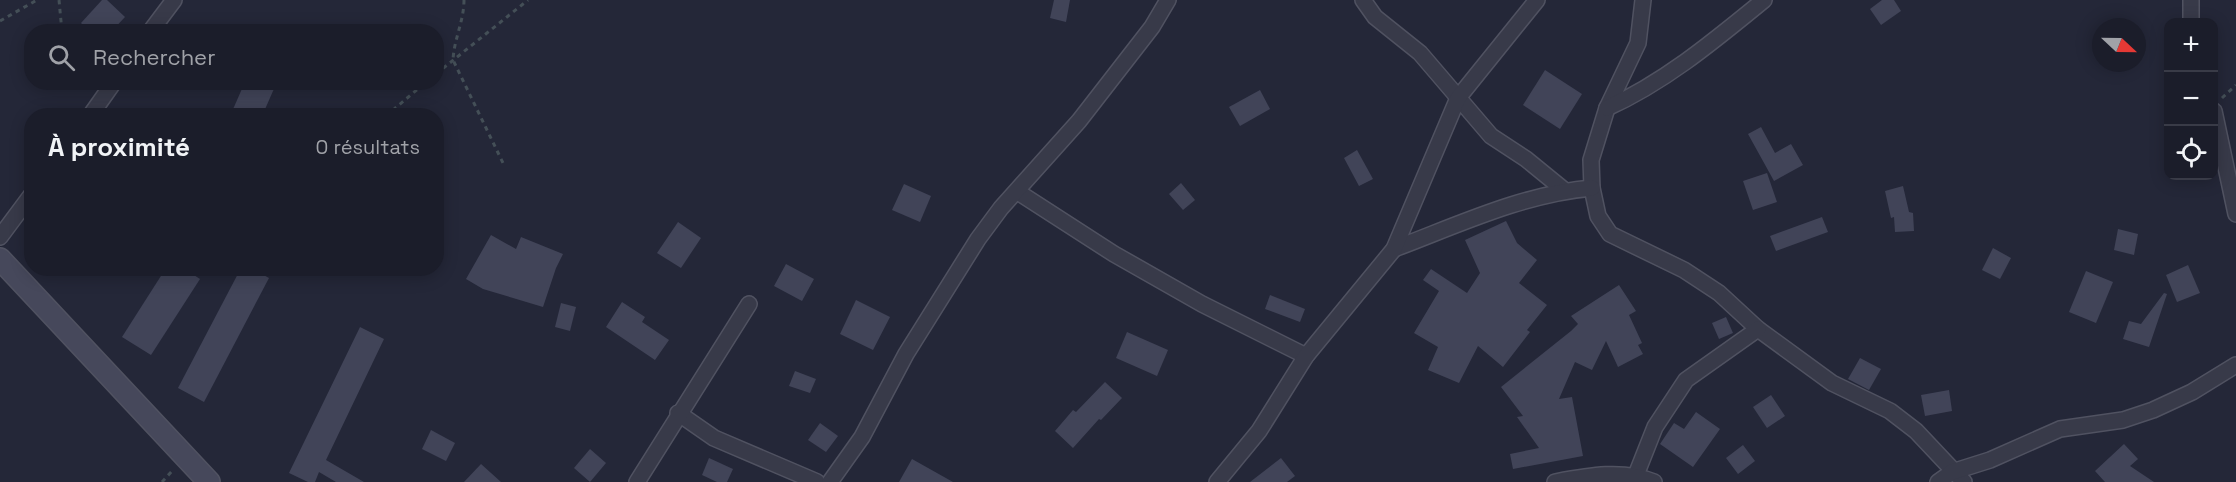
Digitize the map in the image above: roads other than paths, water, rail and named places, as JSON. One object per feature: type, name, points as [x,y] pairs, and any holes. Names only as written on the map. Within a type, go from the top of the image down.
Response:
[{"type":"street","points":[[156,24],[174,0]]},
{"type":"street","points":[[830,482],[862,437],[906,354],[978,239],[1001,208],[1018,192],[1079,121],[1152,27],[1168,0]]},
{"type":"street","points":[[1363,0],[1375,17],[1420,53],[1491,136],[1526,159],[1564,190]]},
{"type":"street","points":[[1217,482],[1259,431],[1306,356],[1394,249],[1458,98],[1537,0]]},
{"type":"street","points":[[1643,0],[1638,43],[1607,108],[1591,160],[1592,188],[1598,216],[1610,234],[1684,270],[1719,293],[1758,328],[1832,383],[1890,411],[1916,431],[1958,477]]},
{"type":"street","points":[[1607,108],[1639,94],[1677,68],[1764,0]]},
{"type":"street","points":[[2191,0],[2191,18]]},
{"type":"street","points":[[96,108],[108,90]]},
{"type":"street","points":[[2218,111],[2236,214]]},
{"type":"street","points":[[1394,249],[1526,201],[1564,190],[1592,188]]},
{"type":"street","points":[[1018,192],[1113,254],[1202,304],[1306,356]]},
{"type":"street","points":[[0,237],[24,205]]},
{"type":"street","points":[[0,259],[209,482]]},
{"type":"street","points":[[637,482],[678,413],[709,370],[749,304]]},
{"type":"street","points":[[1636,475],[1655,427],[1686,380],[1758,328]]},
{"type":"street","points":[[1938,482],[1958,477],[2060,429],[2122,420],[2153,410],[2192,392],[2236,365]]},
{"type":"street","points":[[678,413],[714,438],[817,482]]},
{"type":"street","points":[[1555,482],[1582,477],[1636,475],[1654,482]]}]
